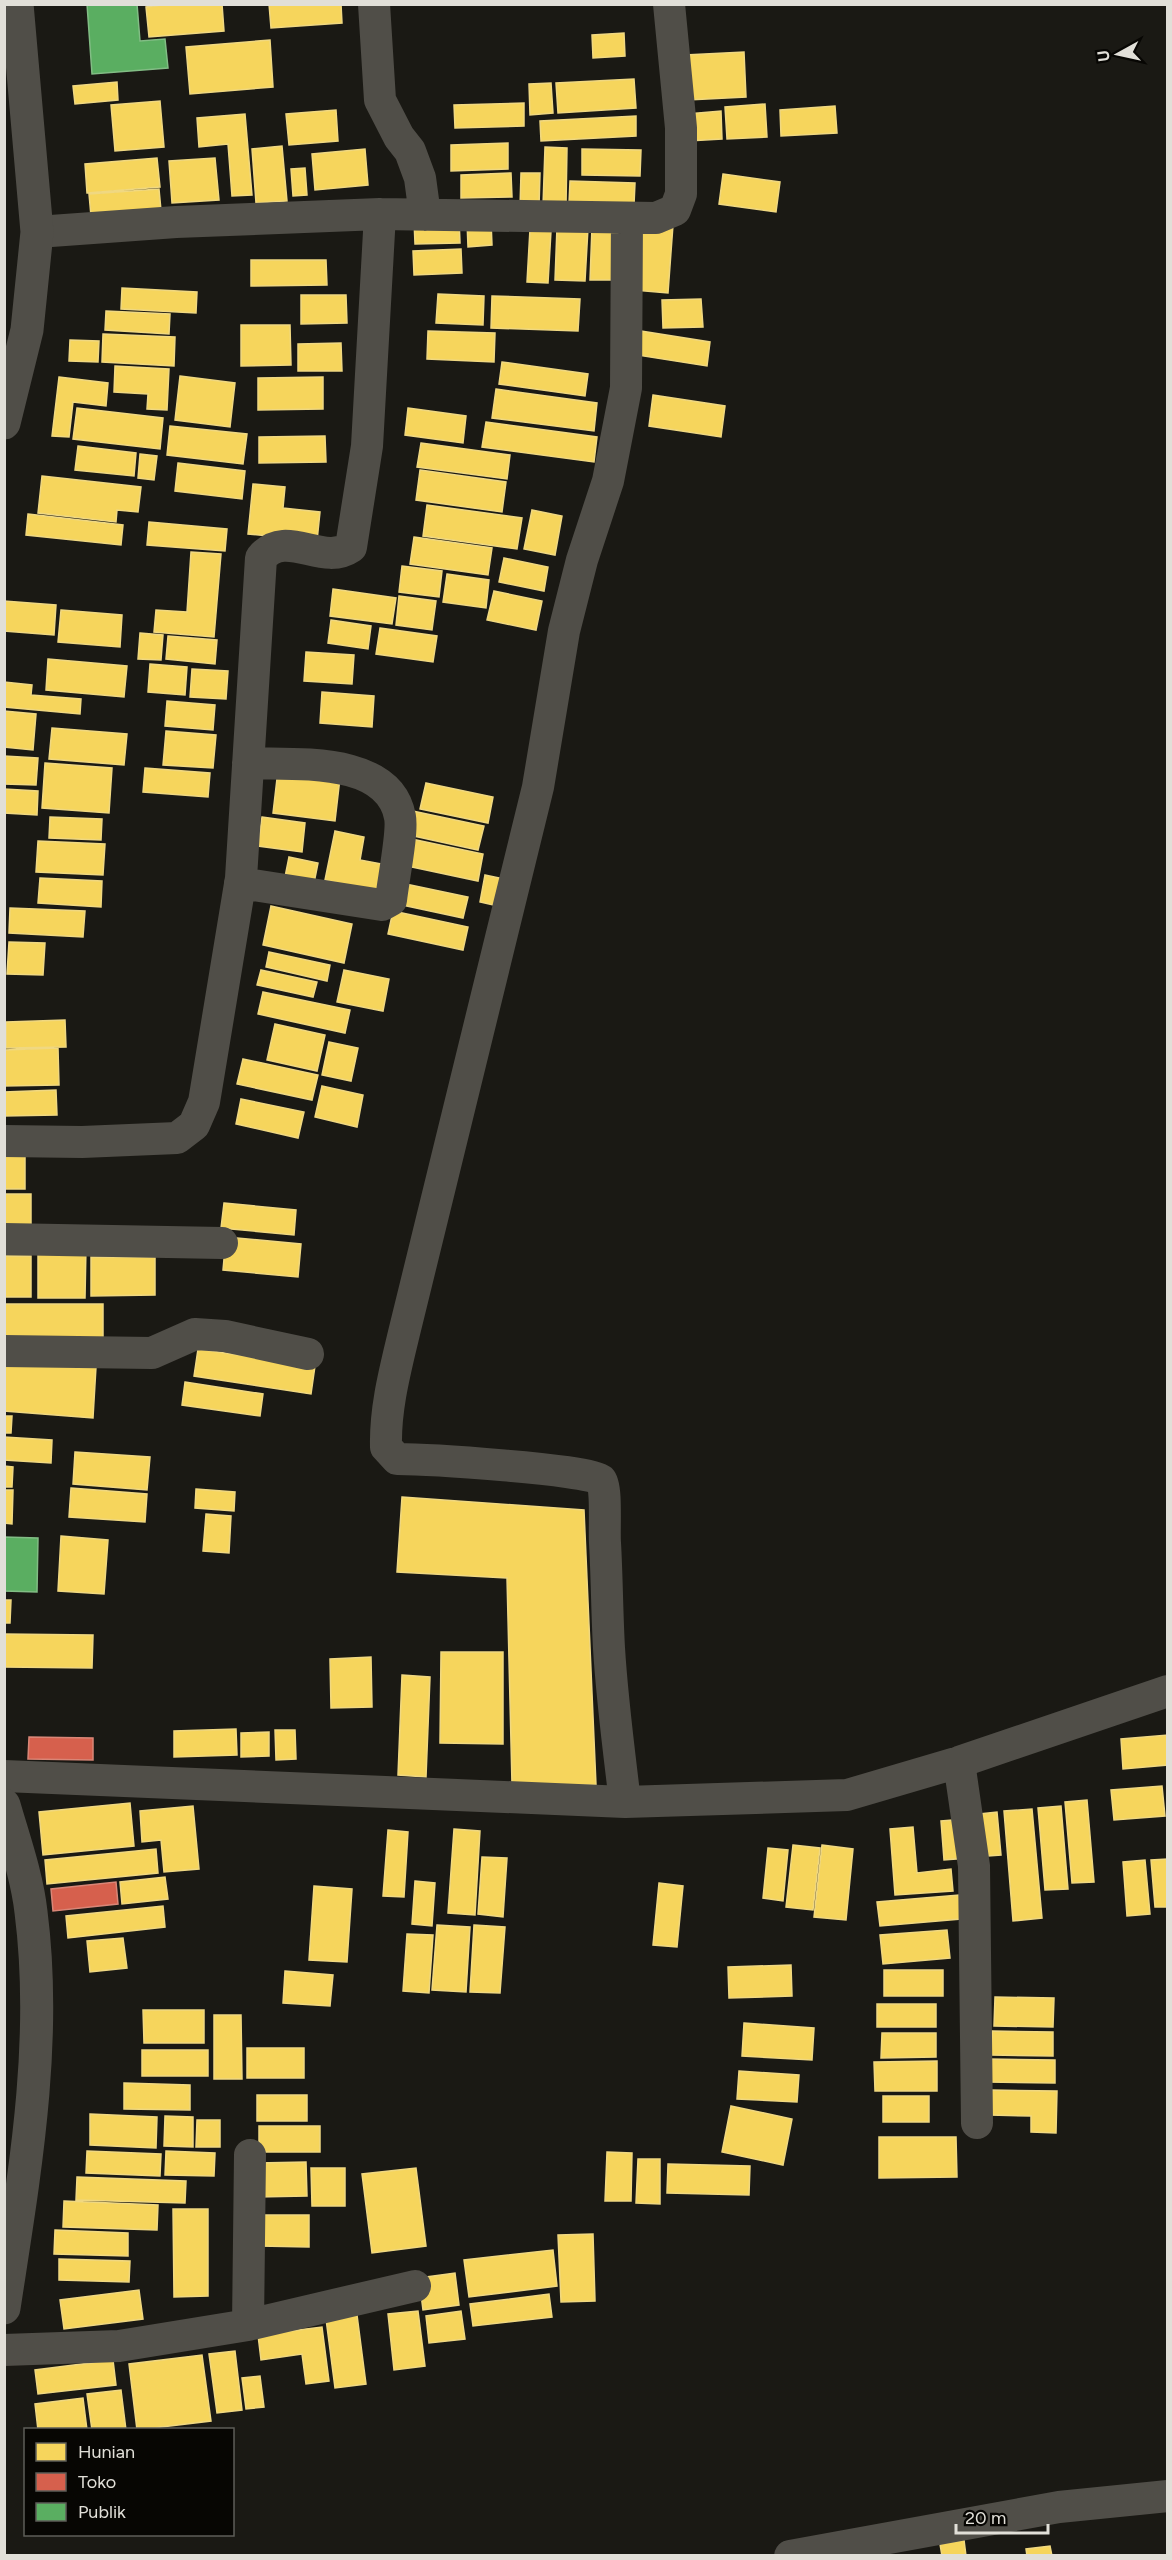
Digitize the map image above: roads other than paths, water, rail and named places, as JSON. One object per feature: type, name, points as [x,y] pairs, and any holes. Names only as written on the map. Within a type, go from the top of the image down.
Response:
[{"type":"street","points":[[4,423],[27,330],[37,232],[17,4]]},
{"type":"street","points":[[374,4],[380,100],[399,137],[410,152],[420,178],[425,215]]},
{"type":"street","points":[[37,232],[176,222],[380,214],[656,218],[675,210],[681,194],[681,128],[669,4]]},
{"type":"street","points":[[4,1141],[82,1142],[177,1138],[194,1125],[204,1102],[240,883],[261,558],[269,548],[278,544],[333,553],[343,552],[351,547],[367,446],[380,214]]},
{"type":"street","points":[[625,1802],[609,1649],[605,1490],[602,1482],[589,1477],[549,1471],[442,1460],[397,1460],[386,1447],[385,1425],[399,1354],[538,787],[564,631],[582,560],[608,481],[626,388],[627,218]]},
{"type":"street","points":[[240,883],[381,905],[392,900],[400,818],[386,789],[373,778],[357,771],[315,766],[248,763]]},
{"type":"street","points":[[4,1239],[222,1244]]},
{"type":"street","points":[[4,1351],[152,1353],[195,1334],[225,1336],[308,1354]]},
{"type":"street","points":[[4,1776],[625,1802],[847,1795],[959,1762],[1167,1691]]},
{"type":"street","points":[[959,1762],[974,1866],[977,2123]]},
{"type":"street","points":[[4,1805],[31,1908],[36,1956],[37,2038],[32,2118],[5,2302]]},
{"type":"street","points":[[248,2325],[250,2156]]},
{"type":"street","points":[[4,2350],[119,2346],[248,2325],[415,2286]]},
{"type":"street","points":[[790,2556],[872,2548],[1059,2507],[1167,2496]]}]
